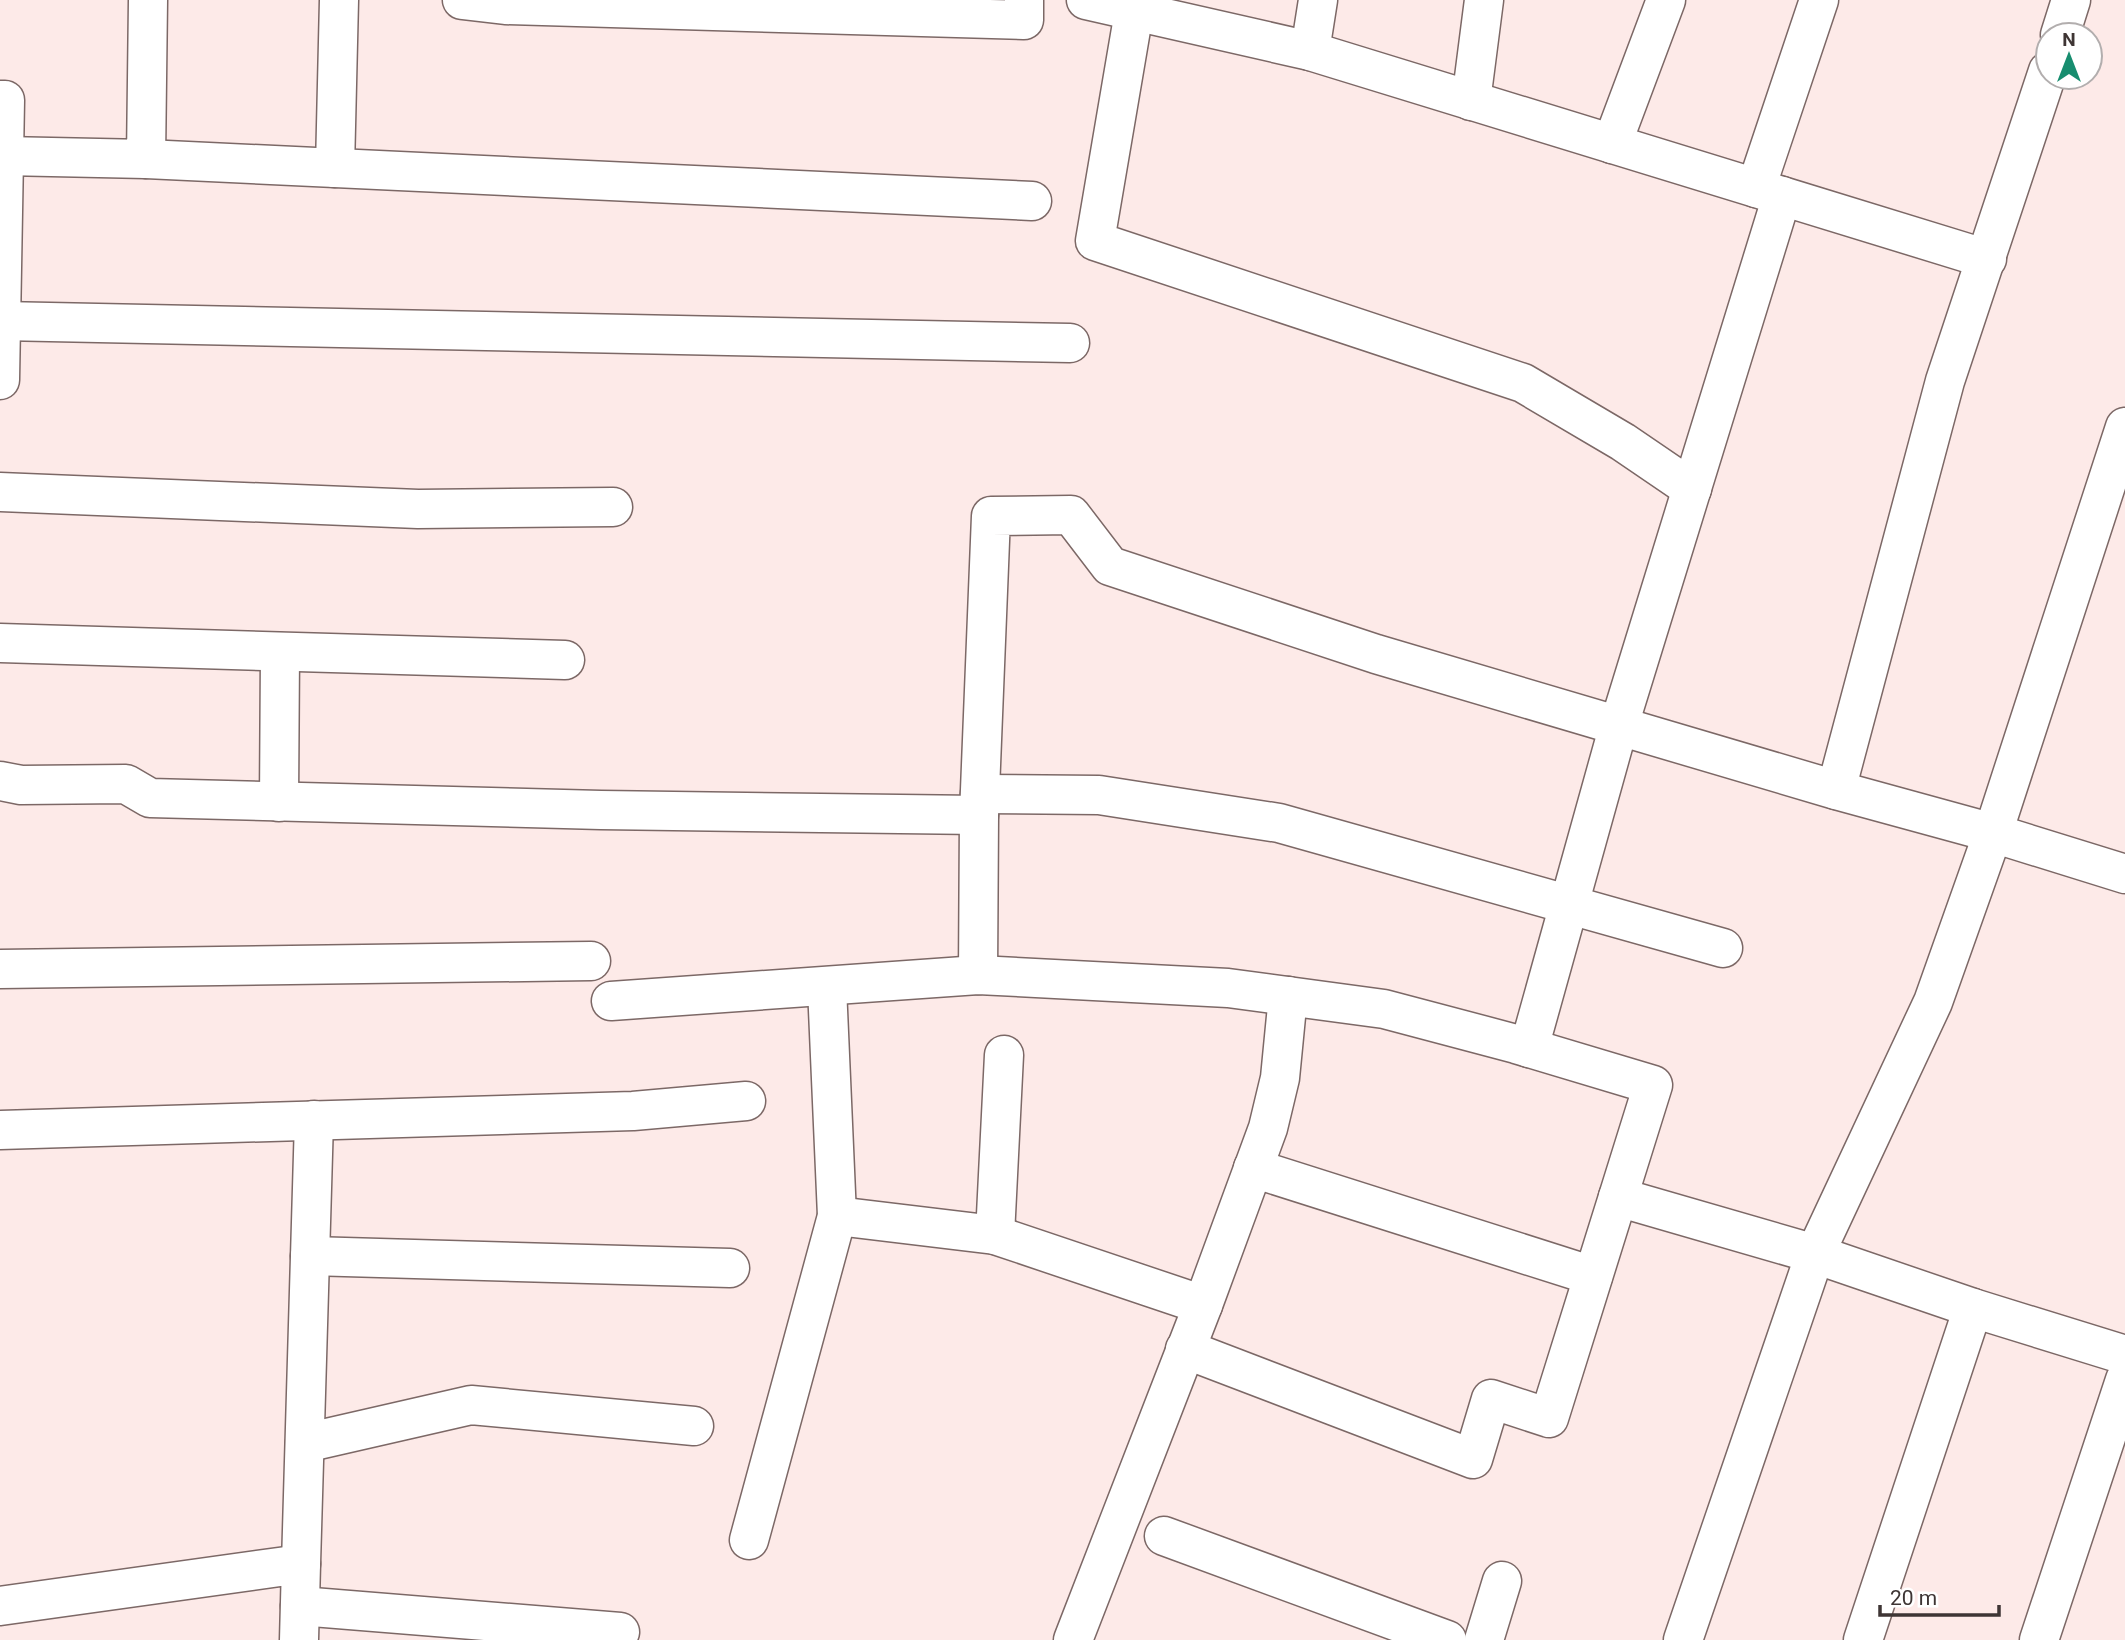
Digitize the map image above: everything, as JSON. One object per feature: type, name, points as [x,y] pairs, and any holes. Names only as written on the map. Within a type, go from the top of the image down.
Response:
[{"type":"street","points":[[146,159],[148,0]]},
{"type":"street","points":[[335,168],[339,0]]},
{"type":"street","points":[[462,0],[505,5],[1024,20],[1024,0]]},
{"type":"street","points":[[1086,0],[1136,6],[1310,51],[1987,259]]},
{"type":"street","points":[[1310,51],[1318,0]]},
{"type":"street","points":[[1471,101],[1484,0]]},
{"type":"street","points":[[1612,144],[1666,0]]},
{"type":"street","points":[[1529,1048],[1619,725],[1692,489],[1819,0]]},
{"type":"street","points":[[2064,21],[2071,0]]},
{"type":"street","points":[[1136,6],[1095,241],[1523,383],[1623,442],[1692,489]]},
{"type":"street","points":[[1836,790],[1945,381],[2042,91]]},
{"type":"street","points":[[0,100],[5,100],[0,380]]},
{"type":"street","points":[[4,156],[146,159],[1032,201]]},
{"type":"street","points":[[1,321],[1070,343]]},
{"type":"street","points":[[1683,1640],[1815,1254],[1933,1002],[1993,833],[2125,427]]},
{"type":"street","points":[[0,492],[418,509],[613,507]]},
{"type":"street","points":[[978,975],[979,804],[991,516],[1071,515],[1110,566],[1376,654],[1836,790],[1993,833],[2125,874]]},
{"type":"street","points":[[0,643],[565,660]]},
{"type":"street","points":[[279,802],[280,652]]},
{"type":"street","points":[[0,781],[21,785],[126,784],[150,798],[601,810],[979,804],[1098,795],[1279,823],[1723,948]]},
{"type":"street","points":[[0,969],[591,961]]},
{"type":"street","points":[[611,1001],[978,975],[1228,988],[1384,1009],[1653,1085],[1549,1418],[1491,1399],[1473,1459],[1185,1349]]},
{"type":"street","points":[[749,1540],[837,1216],[827,987]]},
{"type":"street","points":[[1073,1640],[1203,1305],[1268,1128],[1280,1078],[1288,996]]},
{"type":"street","points":[[995,1235],[1004,1055]]},
{"type":"street","points":[[0,1130],[634,1111],[746,1101]]},
{"type":"street","points":[[314,1120],[300,1623],[620,1632]]},
{"type":"street","points":[[1253,1168],[1593,1276]]},
{"type":"street","points":[[1618,1197],[1815,1254],[1973,1308],[2125,1355]]},
{"type":"street","points":[[837,1216],[995,1235],[1203,1305]]},
{"type":"street","points":[[310,1256],[730,1268]]},
{"type":"street","points":[[1863,1640],[1973,1308]]},
{"type":"street","points":[[2039,1640],[2125,1380]]},
{"type":"street","points":[[305,1444],[471,1405],[694,1426]]},
{"type":"street","points":[[1164,1536],[1447,1640]]},
{"type":"street","points":[[0,1606],[301,1563]]},
{"type":"street","points":[[1484,1640],[1502,1581]]}]
